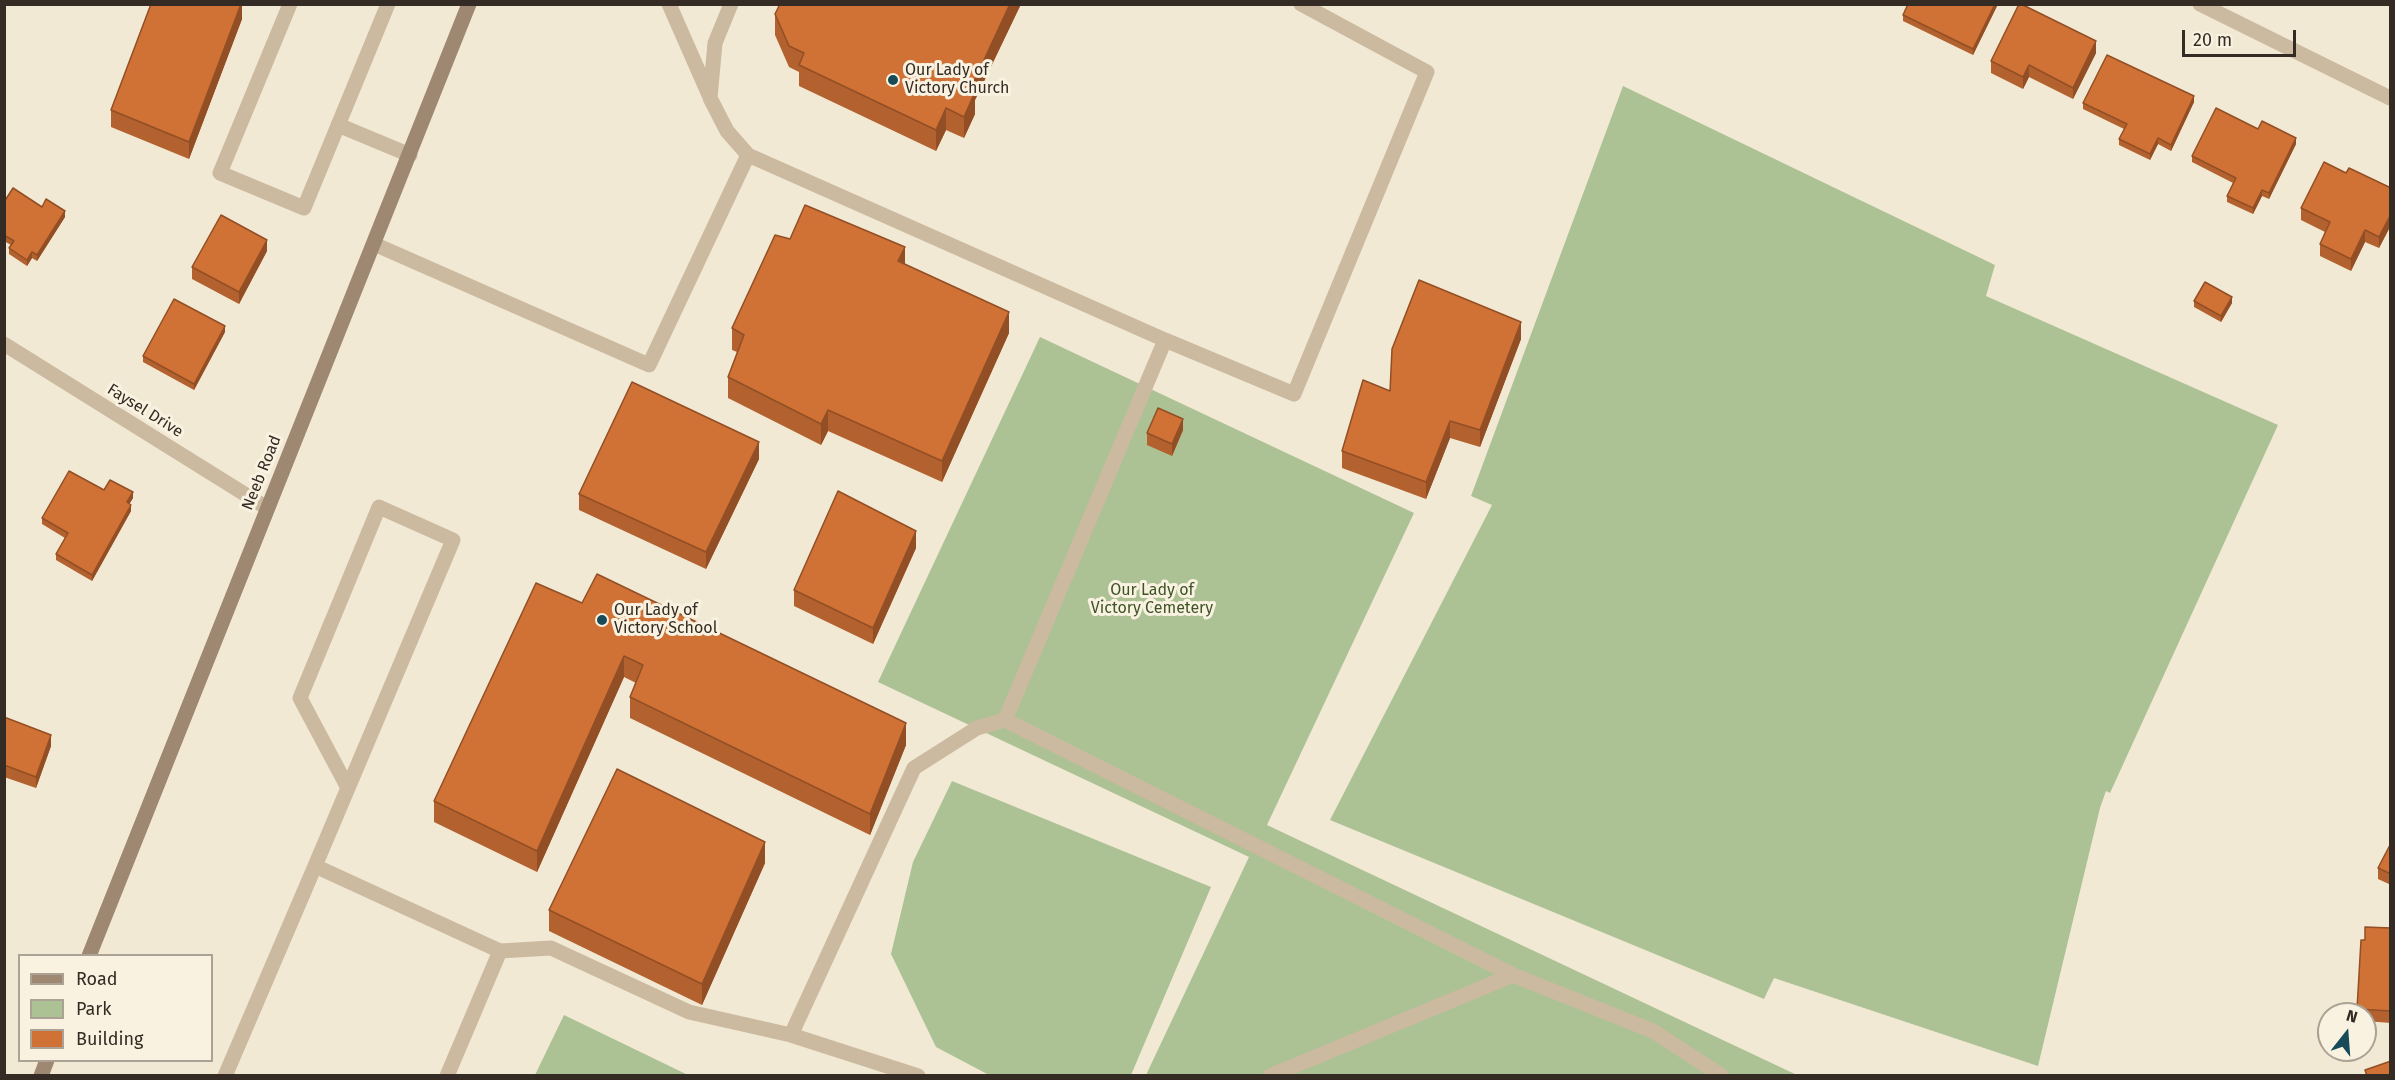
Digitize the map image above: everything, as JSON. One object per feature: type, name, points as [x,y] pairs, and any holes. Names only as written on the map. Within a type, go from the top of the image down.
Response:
[{"type":"street","points":[[290,4],[220,173],[304,208],[388,4]]},
{"type":"street","name":"Neeb Road","points":[[90,954],[469,4]]},
{"type":"street","points":[[669,4],[727,131],[748,155],[1165,340],[1294,394],[1427,72],[1301,4]]},
{"type":"street","points":[[710,98],[715,43],[731,4]]},
{"type":"street","points":[[2200,4],[2391,98]]},
{"type":"street","points":[[338,125],[410,155]]},
{"type":"street","points":[[374,244],[649,366],[748,155]]},
{"type":"street","points":[[1005,720],[1165,340]]},
{"type":"street","name":"Faysel Drive","points":[[4,344],[267,508]]},
{"type":"street","points":[[225,1076],[315,866],[453,540],[379,507],[300,698],[348,788]]},
{"type":"street","points":[[791,1035],[914,768],[977,728],[1005,720],[1513,975],[1653,1031],[1722,1076]]},
{"type":"street","points":[[315,866],[500,951],[551,948],[688,1012],[791,1035],[918,1076]]},
{"type":"street","points":[[447,1076],[500,951]]},
{"type":"street","points":[[1270,1076],[1513,975]]},
{"type":"green space","points":[[1623,86],[1995,265],[1986,296],[2278,425],[2110,793],[2106,791],[2038,1066],[1774,978],[1764,999],[1330,820],[1492,505],[1471,496]]},
{"type":"green space","name":"Our Lady of Victory Cemetery","points":[[1040,337],[1414,513],[1267,825],[1797,1075],[1146,1075],[1249,857],[878,682]]},
{"type":"green space","points":[[952,781],[1211,887],[1131,1075],[989,1075],[936,1047],[891,954],[913,862]]},
{"type":"green space","points":[[564,1015],[688,1075],[535,1075]]},
{"type":"building","points":[[151,4],[241,4],[189,142],[111,110]]},
{"type":"building","name":"Our Lady of Victory Church","points":[[780,4],[1010,4],[970,90],[975,92],[964,117],[946,108],[936,130],[799,65],[804,53],[789,46],[775,14]]},
{"type":"building","points":[[1908,4],[1995,4],[1973,49],[1903,15]]},
{"type":"building","points":[[2019,4],[2096,41],[2073,88],[2029,65],[2023,77],[1991,61]]},
{"type":"building","points":[[2107,55],[2194,96],[2171,145],[2158,138],[2150,154],[2119,139],[2127,124],[2083,103]]},
{"type":"building","points":[[2216,108],[2258,129],[2262,121],[2296,138],[2269,193],[2262,190],[2253,208],[2227,196],[2236,178],[2192,156]]},
{"type":"building","points":[[2324,162],[2346,173],[2349,168],[2391,188],[2391,214],[2379,237],[2365,230],[2351,259],[2320,244],[2330,222],[2301,208]]},
{"type":"building","points":[[13,188],[42,207],[46,199],[65,211],[37,255],[32,252],[27,260],[9,248],[14,241],[4,235],[4,202]]},
{"type":"building","points":[[805,205],[905,247],[898,261],[1009,312],[942,461],[828,410],[821,424],[728,377],[744,335],[732,328],[775,235],[790,239]]},
{"type":"building","points":[[221,215],[267,240],[239,292],[192,267]]},
{"type":"building","points":[[1419,280],[1521,322],[1480,430],[1450,421],[1426,482],[1342,451],[1363,380],[1390,391],[1392,349]]},
{"type":"building","points":[[2205,282],[2232,297],[2221,316],[2194,301]]},
{"type":"building","points":[[174,299],[225,326],[194,384],[143,356]]},
{"type":"building","points":[[632,382],[759,442],[706,552],[579,494]]},
{"type":"building","points":[[1158,408],[1183,419],[1172,444],[1147,433]]},
{"type":"building","points":[[69,471],[104,490],[110,480],[133,492],[127,502],[131,505],[92,575],[56,554],[68,533],[42,518]]},
{"type":"building","points":[[838,491],[916,531],[873,628],[794,590]]},
{"type":"building","name":"Our Lady of Victory School","points":[[597,574],[906,723],[870,814],[630,697],[643,665],[624,656],[537,851],[434,801],[536,583],[582,603]]},
{"type":"building","points":[[4,717],[51,735],[36,777],[4,765]]},
{"type":"building","points":[[617,769],[765,842],[702,984],[549,910]]},
{"type":"building","points":[[2391,843],[2391,874],[2378,868]]},
{"type":"building","points":[[2365,927],[2391,928],[2391,1011],[2377,1010],[2377,1002],[2357,1002],[2361,940],[2365,940]]},
{"type":"building","points":[[2391,1061],[2391,1076],[2367,1076],[2365,1070]]},
{"type":"place","name":"Our Lady of Victory Church","points":[[893,80]]},
{"type":"place","name":"Our Lady of Victory School","points":[[602,620]]}]
